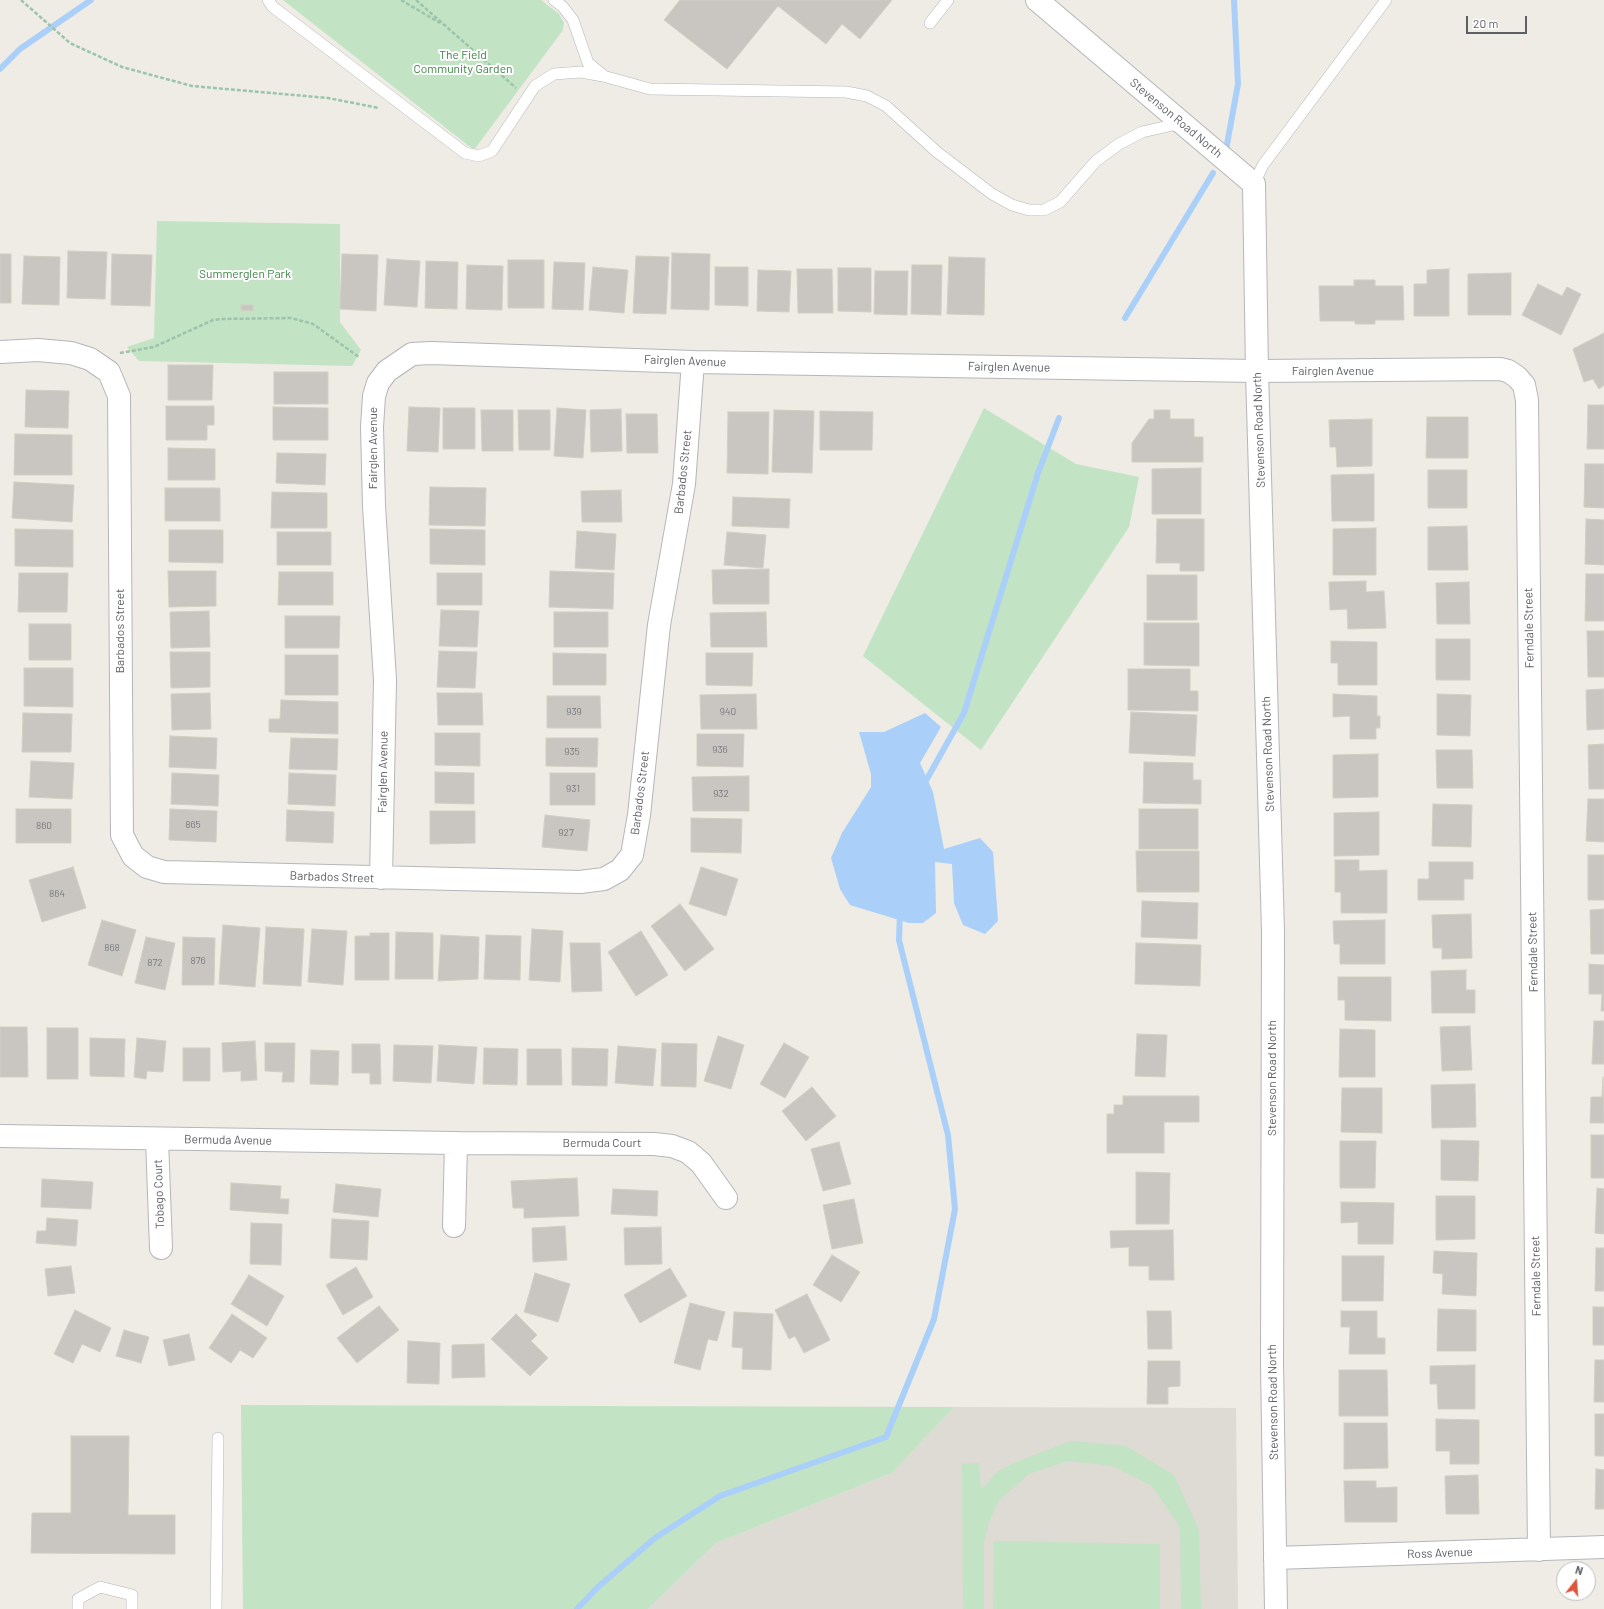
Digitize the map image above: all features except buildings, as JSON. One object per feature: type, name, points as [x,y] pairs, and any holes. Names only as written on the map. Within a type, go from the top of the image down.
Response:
[{"type":"street","name":"Stevenson Road North","points":[[1036,0],[1254,184],[1257,371],[1273,931],[1272,1364],[1276,1609]]},
{"type":"street","name":"Barbados Street","points":[[0,352],[38,350],[71,353],[90,359],[109,372],[119,396],[122,834],[133,856],[148,867],[164,872],[580,882],[604,879],[620,870],[632,855],[639,815],[659,625],[684,484],[693,362]]},
{"type":"street","name":"Fairglen Avenue","points":[[381,878],[385,680],[374,506],[372,427],[374,396],[378,383],[386,371],[412,354],[425,353],[693,362],[1257,371],[1500,370]]},
{"type":"street","name":"Ferndale Street","points":[[1500,370],[1508,371],[1517,377],[1524,385],[1527,400],[1539,1550]]},
{"type":"street","name":"Bermuda Avenue","points":[[0,1136],[456,1143]]},
{"type":"street","name":"Tobago Court","points":[[157,1139],[161,1248]]},
{"type":"street","name":"Bermuda Court","points":[[456,1143],[654,1144],[672,1146],[688,1152],[701,1163],[726,1198]]},
{"type":"street","points":[[454,1226],[456,1143]]},
{"type":"street","name":"Ross Avenue","points":[[1275,1558],[1604,1547]]},
{"type":"lane","points":[[268,0],[273,7],[465,154],[479,156],[492,151],[535,86],[554,74],[581,72],[650,88],[818,90],[846,92],[867,96],[886,106],[937,152],[992,194],[1012,205],[1029,210],[1044,210],[1060,202],[1096,161],[1119,144],[1142,132],[1182,123]]},
{"type":"lane","points":[[554,0],[563,7],[573,20],[588,63],[603,76]]},
{"type":"lane","points":[[930,23],[948,0]]},
{"type":"lane","points":[[1254,184],[1262,165],[1386,0]]},
{"type":"lane","points":[[216,1609],[218,1438]]},
{"type":"lane","points":[[78,1609],[78,1599],[100,1587],[132,1595],[132,1609]]},
{"type":"path","points":[[21,0],[70,43],[122,67],[192,86],[328,98],[378,108],[409,111]]},
{"type":"path","points":[[401,0],[445,26]]},
{"type":"path","points":[[416,0],[511,84],[528,96]]},
{"type":"path","points":[[90,359],[154,347],[213,320],[290,318],[313,324],[359,357]]},
{"type":"shaded area","points":[[954,1407],[1236,1408],[1238,1609],[648,1609],[716,1543],[892,1473]]},
{"type":"green space","name":"The Field Community Garden","points":[[283,0],[541,0],[559,14],[564,23],[563,30],[474,150]]},
{"type":"green space","name":"Summerglen Park","points":[[157,221],[340,224],[340,322],[361,350],[352,366],[139,361],[127,347],[154,338]]},
{"type":"green space","points":[[984,408],[1076,464],[1139,477],[1129,527],[981,750],[863,656]]},
{"type":"green space","points":[[241,1405],[954,1407],[892,1473],[716,1543],[648,1609],[243,1609]]},
{"type":"green space","points":[[1071,1441],[1126,1446],[1174,1475],[1199,1530],[1201,1609],[1181,1609],[1180,1527],[1152,1486],[1113,1466],[1068,1461],[1029,1474],[999,1500],[989,1522],[984,1543],[984,1609],[963,1609],[962,1464],[979,1463],[981,1490],[998,1471],[1021,1460]]},
{"type":"green space","points":[[994,1541],[1160,1544],[1160,1609],[993,1609]]},
{"type":"water","points":[[925,713],[941,727],[920,763],[933,792],[944,849],[980,838],[993,852],[998,921],[985,934],[963,925],[954,903],[952,864],[935,862],[936,913],[923,923],[909,923],[850,905],[840,889],[831,858],[842,833],[871,787],[871,774],[859,732],[884,732]]},
{"type":"waterway","points":[[0,69],[20,49],[91,0]]},
{"type":"waterway","points":[[1226,150],[1238,84],[1234,0]]},
{"type":"waterway","points":[[1125,318],[1213,173]]},
{"type":"waterway","points":[[923,786],[964,713],[1038,473],[1059,418]]},
{"type":"waterway","points":[[577,1609],[598,1587],[655,1538],[720,1496],[886,1437],[934,1319],[955,1209],[948,1135],[899,940],[900,913]]}]
